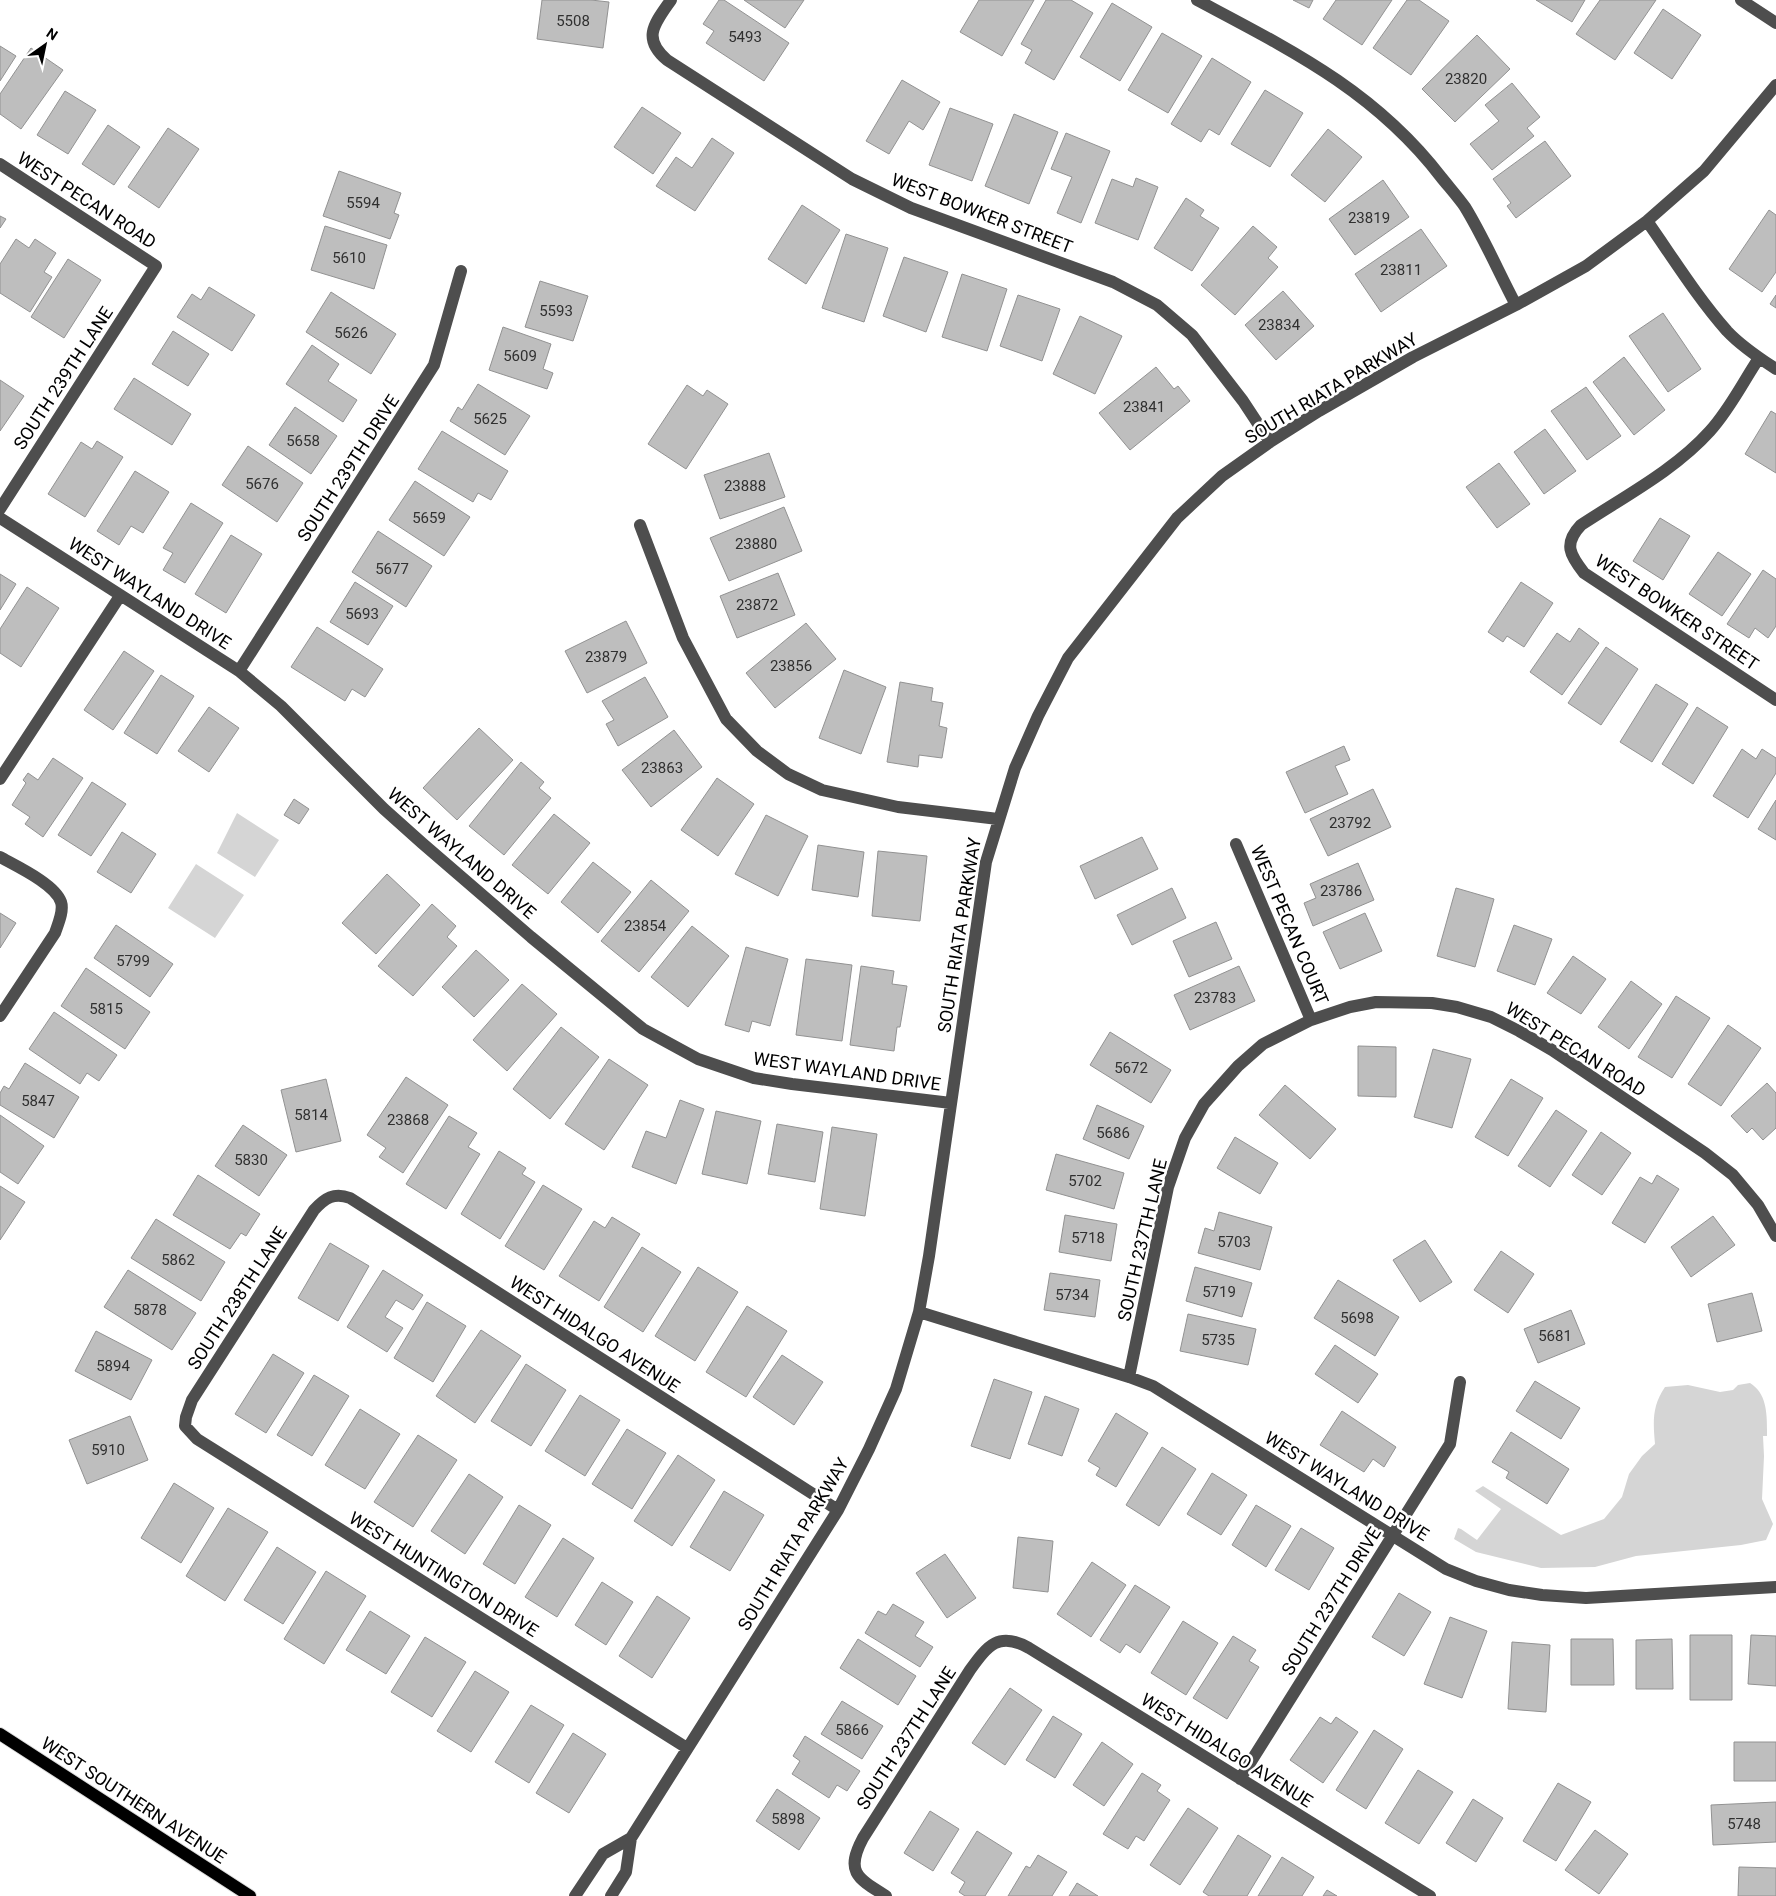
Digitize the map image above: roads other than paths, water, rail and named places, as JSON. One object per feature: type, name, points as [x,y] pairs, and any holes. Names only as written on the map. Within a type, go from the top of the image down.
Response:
[{"type":"main road","name":"WEST SOUTHERN AVENUE","points":[[0,1734],[250,1896]]},
{"type":"street","name":"WEST BOWKER STREET","points":[[671,0],[658,18],[653,31],[653,44],[658,52],[667,60],[852,179],[912,208],[1113,282],[1157,305],[1192,335],[1243,401],[1270,442]]},
{"type":"street","points":[[1197,0],[1304,58],[1348,86],[1395,124],[1430,162],[1464,206],[1516,305]]},
{"type":"street","points":[[1741,0],[1776,23]]},
{"type":"street","name":"SOUTH RIATA PARKWAY","points":[[611,1896],[626,1872],[631,1838],[838,1510],[869,1449],[896,1389],[919,1312],[986,862],[1015,768],[1038,716],[1068,658],[1177,518],[1222,476],[1270,442],[1319,411],[1413,357],[1516,305],[1586,266],[1648,222],[1704,171],[1776,85]]},
{"type":"street","name":"WEST PECAN ROAD","points":[[0,164],[156,266]]},
{"type":"street","points":[[1648,222],[1728,332],[1758,358],[1776,369]]},
{"type":"street","name":"SOUTH 239TH LANE","points":[[0,509],[156,266]]},
{"type":"street","name":"SOUTH 239TH DRIVE","points":[[239,671],[434,366],[461,272]]},
{"type":"street","name":"WEST BOWKER STREET","points":[[1758,358],[1724,414],[1699,442],[1680,459],[1645,484],[1581,524],[1569,544],[1572,557],[1584,573],[1776,700]]},
{"type":"street","name":"WEST WAYLAND DRIVE","points":[[0,518],[239,671],[281,706],[384,808],[531,937],[643,1029],[698,1059],[754,1078],[951,1103]]},
{"type":"street","points":[[640,525],[683,638],[726,719],[757,751],[788,774],[822,790],[898,807],[998,819]]},
{"type":"street","points":[[0,779],[120,596]]},
{"type":"street","name":"WEST PECAN COURT","points":[[1236,844],[1311,1020]]},
{"type":"street","points":[[0,857],[54,891],[61,902],[60,918],[55,932],[0,1016]]},
{"type":"street","name":"WEST PECAN ROAD","points":[[1311,1020],[1350,1007],[1384,1001],[1432,1003],[1457,1007],[1491,1017],[1552,1050],[1705,1153],[1733,1175],[1758,1205],[1776,1236]]},
{"type":"street","name":"SOUTH 237TH LANE","points":[[1129,1377],[1168,1188],[1185,1138],[1204,1104],[1238,1066],[1263,1044],[1311,1020]]},
{"type":"street","name":"WEST HIDALGO AVENUE","points":[[332,1196],[340,1194],[350,1198],[838,1510]]},
{"type":"street","name":"SOUTH 238TH LANE","points":[[185,1426],[188,1410],[198,1392],[314,1210],[323,1201],[332,1196]]},
{"type":"street","name":"WEST WAYLAND DRIVE","points":[[919,1312],[1153,1386],[1446,1569],[1476,1581],[1509,1590],[1542,1595],[1586,1598],[1776,1587]]},
{"type":"street","name":"SOUTH 237TH DRIVE","points":[[1240,1779],[1450,1444],[1460,1382]]},
{"type":"street","name":"WEST HUNTINGTON DRIVE","points":[[185,1426],[197,1439],[687,1748]]},
{"type":"street","name":"SOUTH 237TH LANE","points":[[886,1896],[858,1877],[854,1866],[855,1853],[970,1670],[984,1651],[993,1643],[1002,1640]]},
{"type":"street","name":"WEST HIDALGO AVENUE","points":[[1002,1640],[1030,1648],[1430,1896]]},
{"type":"street","name":"SOUTH RIATA PARKWAY","points":[[576,1896],[603,1854],[631,1838]]}]
